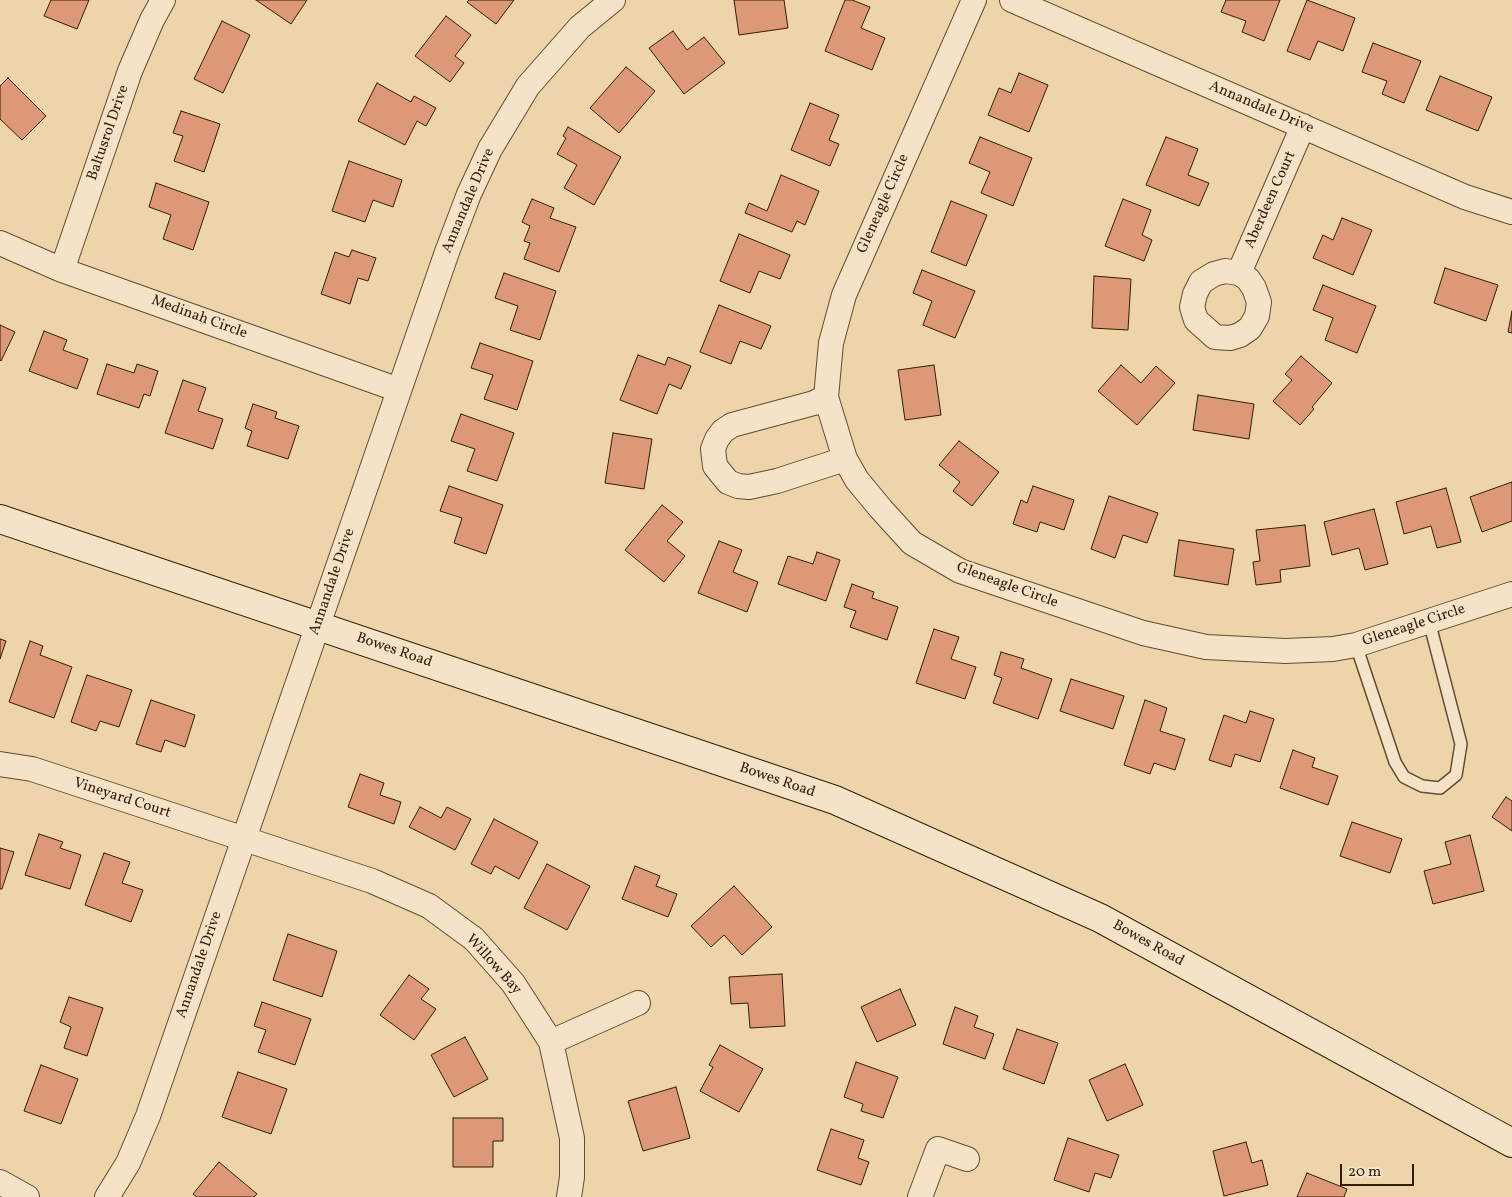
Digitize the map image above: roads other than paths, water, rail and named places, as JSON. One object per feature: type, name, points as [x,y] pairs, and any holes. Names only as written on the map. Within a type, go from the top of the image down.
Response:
[{"type":"main road","name":"Bowes Road","points":[[0,519],[835,800],[1100,918],[1512,1143]]},
{"type":"street","name":"Baltusrol Drive","points":[[62,270],[130,70],[163,0]]},
{"type":"street","name":"Annandale Drive","points":[[107,1197],[128,1163],[148,1116],[450,244],[490,149],[528,86],[580,27],[613,0]]},
{"type":"street","name":"Gleneagle Circle","points":[[974,0],[844,295],[831,343],[826,397],[845,459],[857,480],[912,543],[960,571],[1143,634],[1206,647],[1285,651],[1332,649],[1356,644],[1512,594]]},
{"type":"street","name":"Annandale Drive","points":[[1012,0],[1465,197],[1512,212]]},
{"type":"street","name":"Aberdeen Court","points":[[1239,273],[1303,126]]},
{"type":"street","name":"Medinah Circle","points":[[0,243],[62,270],[399,390]]},
{"type":"street","points":[[826,397],[814,404],[732,425],[723,431],[717,439],[713,449],[715,466],[728,482],[738,486],[749,487],[777,481],[845,459]]},
{"type":"street","name":"Vineyard Court","points":[[0,764],[32,769],[244,840]]},
{"type":"street","name":"Willow Bay","points":[[244,840],[372,881],[429,906],[474,939],[513,983],[551,1042],[572,1138],[572,1178],[569,1197]]},
{"type":"street","points":[[551,1042],[638,1003]]},
{"type":"street","points":[[920,1197],[938,1149],[967,1159]]},
{"type":"street","points":[[0,1182],[27,1197]]},
{"type":"lane","points":[[1356,644],[1395,762],[1404,777],[1422,786],[1440,788],[1456,775],[1460,761],[1461,744],[1429,621]]}]
